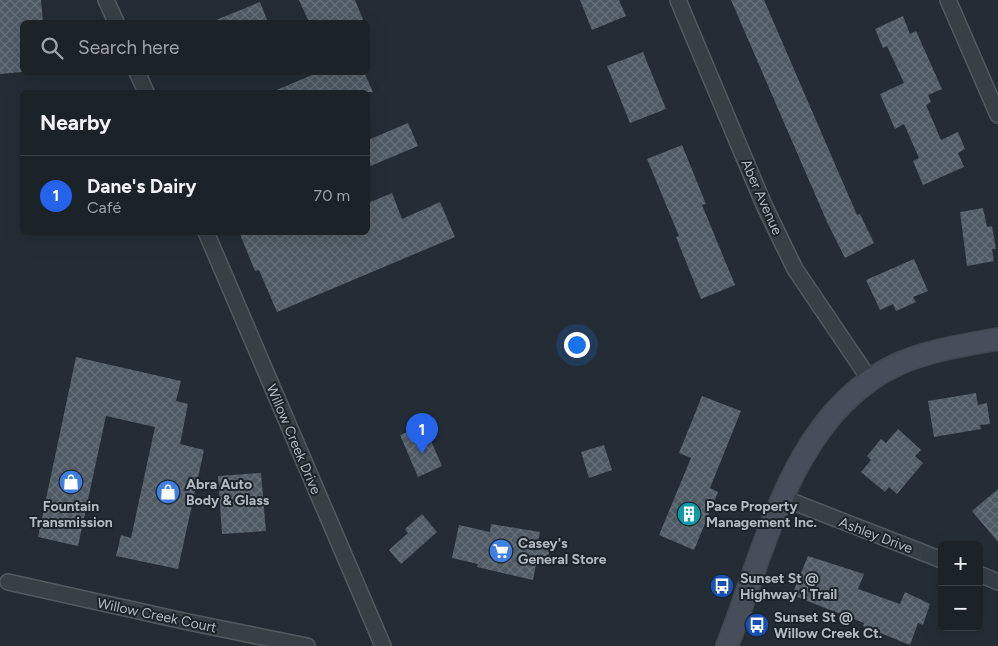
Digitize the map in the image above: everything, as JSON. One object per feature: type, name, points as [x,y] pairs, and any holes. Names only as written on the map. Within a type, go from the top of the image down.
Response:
[{"type":"street","points":[[106,0],[115,20]]},
{"type":"street","name":"Aber Avenue","points":[[678,0],[764,204],[795,269],[870,380]]},
{"type":"street","points":[[948,0],[998,115]]},
{"type":"street","points":[[138,75],[145,90]]},
{"type":"street","name":"Willow Creek Drive","points":[[207,235],[383,646]]},
{"type":"street","points":[[727,646],[782,498],[814,437],[834,413],[870,380],[898,364],[927,354],[998,339]]},
{"type":"street","name":"Ashley Drive","points":[[782,498],[938,558]]},
{"type":"street","points":[[983,576],[998,582]]},
{"type":"street","name":"Willow Creek Court","points":[[8,582],[307,646]]},
{"type":"building","points":[[0,0],[41,0],[43,20],[20,20],[20,72],[0,74]]},
{"type":"building","points":[[299,0],[355,0],[363,20],[308,20]]},
{"type":"building","points":[[580,0],[619,0],[626,16],[592,30]]},
{"type":"building","points":[[731,0],[764,0],[857,215],[860,214],[874,243],[845,258],[827,222]]},
{"type":"building","points":[[260,2],[267,20],[216,20]]},
{"type":"building","points":[[903,16],[910,34],[916,31],[942,89],[928,95],[931,102],[926,105],[941,140],[958,132],[965,149],[958,153],[964,167],[923,185],[913,161],[919,158],[904,124],[895,129],[880,94],[904,83],[887,46],[883,48],[875,29]]},
{"type":"building","points":[[643,52],[666,109],[630,123],[607,66]]},
{"type":"building","points":[[312,75],[365,75],[373,92],[370,92],[370,90],[277,90]]},
{"type":"building","points":[[408,123],[418,146],[370,166],[370,139]]},
{"type":"building","points":[[682,145],[706,204],[702,205],[735,285],[701,299],[676,237],[679,236],[647,159]]},
{"type":"building","points":[[392,193],[402,219],[440,202],[455,237],[277,312],[259,270],[255,271],[240,235],[370,235],[370,202]]},
{"type":"building","points":[[983,208],[987,227],[992,226],[996,249],[992,249],[994,261],[967,266],[960,212]]},
{"type":"building","points":[[914,259],[928,291],[913,297],[916,302],[896,311],[893,304],[880,310],[866,280]]},
{"type":"building","points":[[76,357],[181,381],[176,401],[188,404],[180,444],[204,450],[178,569],[116,556],[121,535],[131,538],[155,427],[106,416],[78,546],[38,537]]},
{"type":"building","points":[[976,393],[978,405],[987,403],[990,424],[980,425],[981,429],[934,437],[928,401]]},
{"type":"building","points":[[702,396],[741,411],[710,488],[718,492],[694,550],[659,535],[691,458],[679,453]]},
{"type":"building","points":[[424,425],[442,466],[418,477],[400,435]]},
{"type":"building","points":[[898,429],[921,450],[915,456],[923,463],[897,494],[889,487],[885,492],[861,472],[871,460],[867,456],[881,439],[886,443]]},
{"type":"building","points":[[604,445],[612,470],[589,478],[581,452]]},
{"type":"building","points":[[261,473],[266,531],[222,534],[218,476]]},
{"type":"building","points":[[998,489],[998,542],[972,511]]},
{"type":"building","points":[[422,514],[437,532],[401,564],[389,550],[408,533],[405,529]]},
{"type":"building","name":"Casey's General Store","points":[[491,524],[540,532],[538,542],[551,545],[547,561],[537,559],[533,580],[477,567],[478,564],[452,558],[459,525],[490,532]]},
{"type":"building","points":[[808,556],[864,574],[858,589],[900,604],[905,592],[930,604],[923,625],[918,623],[910,645],[863,626],[864,623],[792,595]]},
{"type":"place","name":"Dane's Dairy","points":[[422,454]]},
{"type":"place","name":"Fountain Transmission","points":[[71,482]]},
{"type":"place","name":"Abra Auto Body & Glass","points":[[168,492]]},
{"type":"place","name":"Pace Property Management Inc.","points":[[689,514]]},
{"type":"place","name":"Casey's General Store","points":[[501,551]]},
{"type":"place","name":"Sunset St @ Highway 1 Trail","points":[[722,586]]},
{"type":"place","name":"Sunset St @ Willow Creek Ct.","points":[[757,625]]}]
